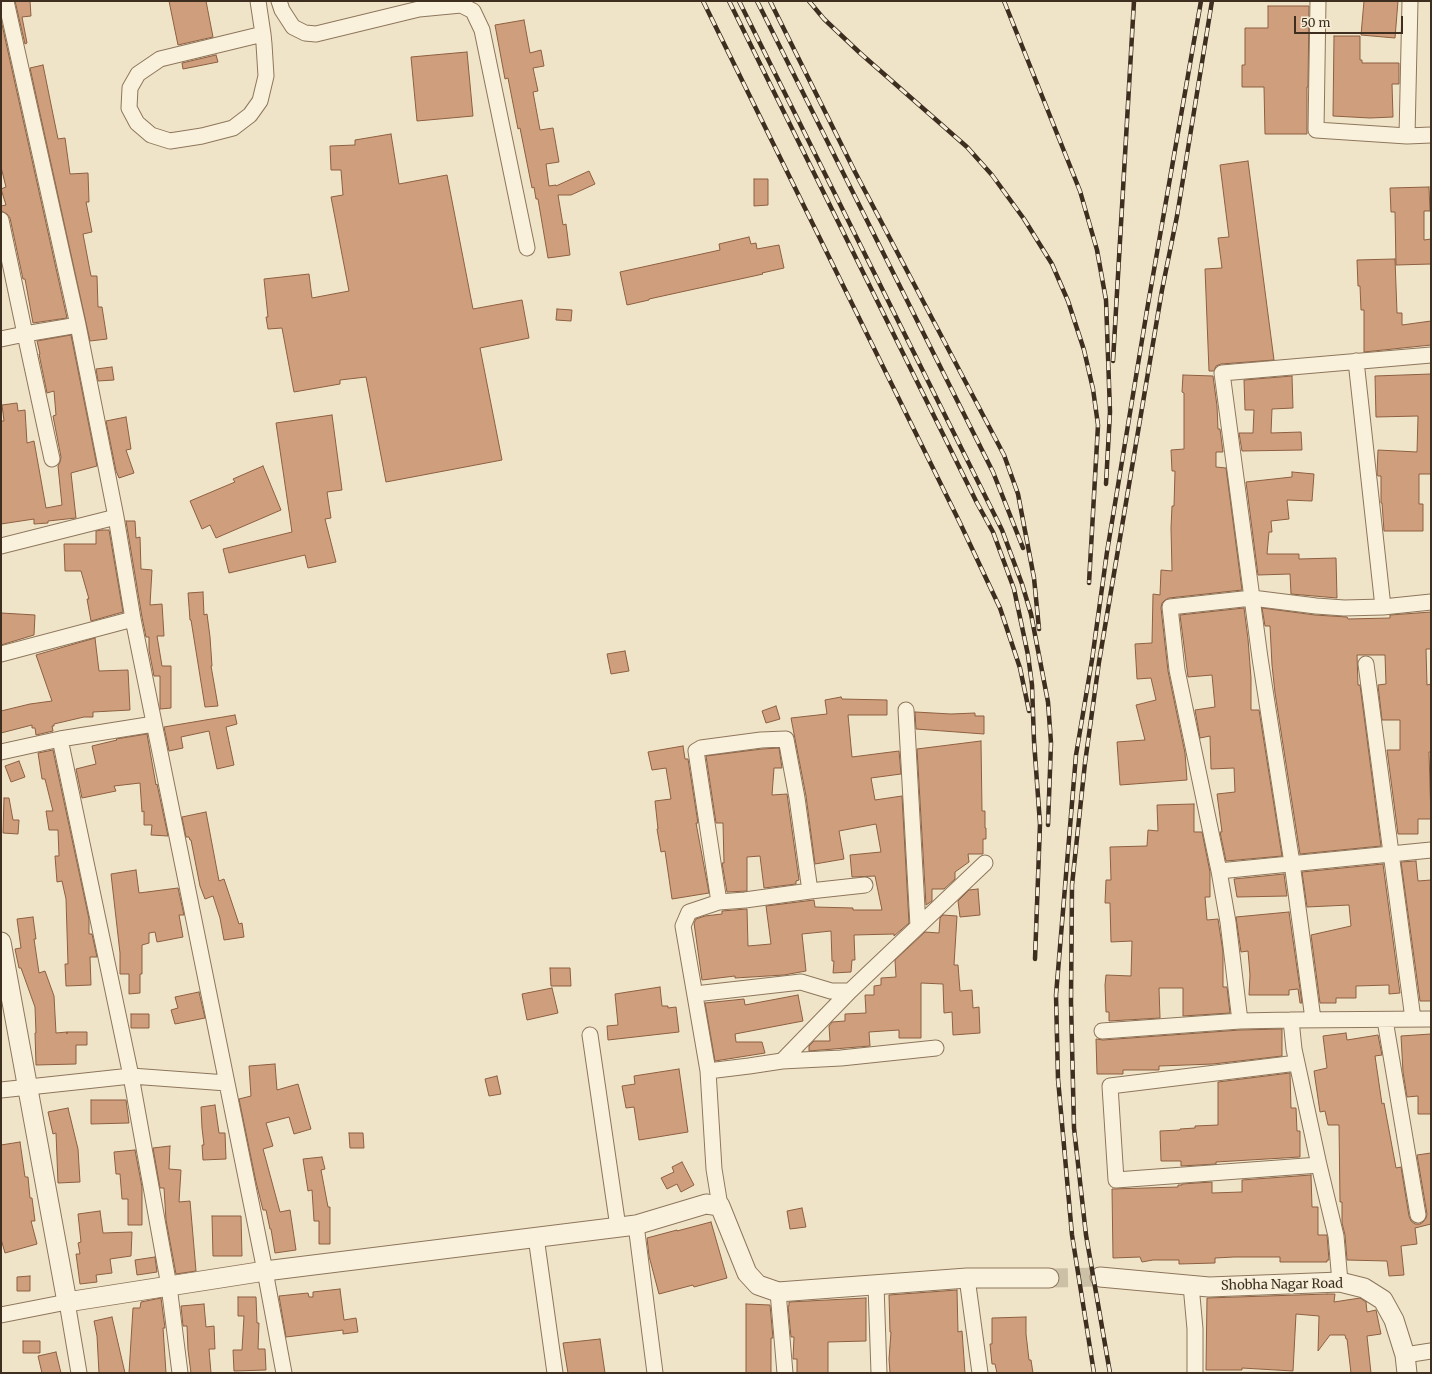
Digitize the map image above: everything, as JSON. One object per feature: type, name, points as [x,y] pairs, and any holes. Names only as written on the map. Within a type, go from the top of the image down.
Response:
[{"type":"street","points":[[6,1],[78,325],[116,517],[133,619],[265,1271],[284,1373]]},
{"type":"street","points":[[258,1],[263,34],[266,76],[260,101],[250,115],[233,128],[202,136],[170,141],[151,135],[137,123],[130,108],[130,88],[138,74],[160,59],[263,34]]},
{"type":"street","points":[[279,1],[282,10],[293,26],[305,33],[316,34],[419,9],[461,5],[473,11],[482,30],[527,248]]},
{"type":"street","points":[[1318,1],[1316,130],[1408,136],[1431,135],[1431,139]]},
{"type":"street","points":[[1408,136],[1410,1]]},
{"type":"street","points":[[1,220],[52,459]]},
{"type":"street","points":[[1,339],[78,325]]},
{"type":"street","points":[[1312,1019],[1292,863],[1260,658],[1222,373],[1431,355]]},
{"type":"street","points":[[1356,361],[1383,606]]},
{"type":"street","points":[[1,546],[116,517]]},
{"type":"street","points":[[1240,1021],[1228,922],[1177,670],[1170,607],[1252,598],[1344,608],[1431,602]]},
{"type":"street","points":[[1,654],[133,619]]},
{"type":"street","points":[[1366,664],[1413,1019]]},
{"type":"street","points":[[906,710],[918,926]]},
{"type":"street","points":[[1,752],[60,739],[154,724]]},
{"type":"street","points":[[60,739],[131,1076],[169,1286],[180,1373]]},
{"type":"street","points":[[719,902],[696,751],[701,748],[761,740],[786,739],[797,798],[810,891]]},
{"type":"street","points":[[1219,872],[1292,863],[1391,855],[1431,850]]},
{"type":"street","points":[[782,1061],[850,991],[985,863]]},
{"type":"street","points":[[865,885],[719,902],[689,912],[683,926],[708,1071],[714,1169],[720,1206],[747,1273],[758,1285],[778,1292],[967,1278],[1050,1278]]},
{"type":"street","points":[[1,942],[79,1373]]},
{"type":"street","points":[[695,994],[801,982],[831,991],[850,991]]},
{"type":"street","points":[[1102,1031],[1240,1021],[1312,1019],[1431,1019]]},
{"type":"street","points":[[1290,1020],[1297,1063],[1336,1236],[1340,1282]]},
{"type":"street","points":[[1384,1020],[1418,1215]]},
{"type":"street","points":[[590,1034],[655,1373]]},
{"type":"street","points":[[708,1071],[782,1061],[841,1058],[936,1048]]},
{"type":"street","points":[[1297,1063],[1110,1086],[1116,1180],[1319,1165]]},
{"type":"street","points":[[1,1090],[131,1076],[227,1083]]},
{"type":"street","points":[[1,1315],[67,1302],[265,1271],[627,1226],[706,1204],[720,1206]]},
{"type":"street","points":[[536,1237],[555,1373]]},
{"type":"street","name":"Shobha Nagar Road","points":[[1100,1277],[1209,1287],[1340,1282],[1364,1288],[1383,1300],[1394,1320],[1406,1364]]},
{"type":"street","points":[[967,1278],[980,1373]]},
{"type":"street","points":[[876,1285],[879,1373]]},
{"type":"street","points":[[1191,1285],[1195,1329],[1195,1373]]},
{"type":"street","points":[[778,1292],[785,1373]]},
{"type":"street","points":[[1406,1364],[1431,1351]]},
{"type":"building","points":[[15,1],[30,1],[31,16],[22,17],[27,43],[25,44]]},
{"type":"building","points":[[169,1],[206,1],[213,37],[178,45]]},
{"type":"building","points":[[1364,1],[1398,1],[1395,38],[1361,35]]},
{"type":"building","points":[[1268,6],[1309,6],[1307,134],[1265,134],[1264,87],[1242,87],[1242,65],[1245,65],[1245,28],[1268,28]]},
{"type":"building","points":[[1,20],[67,318],[33,323],[25,279],[23,279],[10,218],[7,214],[1,211],[1,206],[6,205],[1,189],[6,187],[1,167]]},
{"type":"building","points":[[524,20],[530,53],[541,50],[544,66],[533,68],[538,91],[533,92],[540,130],[553,128],[559,162],[546,164],[549,186],[556,186],[589,171],[595,184],[571,195],[558,195],[563,225],[566,224],[570,255],[548,258],[538,199],[536,199],[534,187],[532,188],[508,78],[505,79],[495,25]]},
{"type":"building","points":[[1334,36],[1360,36],[1360,60],[1362,60],[1362,63],[1399,63],[1399,84],[1392,84],[1393,117],[1370,118],[1333,116]]},
{"type":"building","points":[[467,52],[473,116],[417,121],[411,57]]},
{"type":"building","points":[[216,55],[218,62],[183,69],[182,63]]},
{"type":"building","points":[[43,65],[58,139],[65,138],[70,174],[88,173],[89,202],[86,202],[92,232],[83,234],[91,276],[97,276],[98,307],[102,307],[107,339],[90,341],[30,68]]},
{"type":"building","points":[[391,134],[399,184],[447,175],[473,309],[522,300],[529,338],[480,348],[502,460],[386,482],[366,377],[340,380],[340,384],[294,392],[282,328],[268,329],[264,279],[309,274],[312,298],[349,291],[331,197],[343,195],[341,170],[331,170],[330,146],[355,145],[355,140]]},
{"type":"building","points":[[1248,161],[1274,360],[1221,364],[1216,366],[1214,371],[1209,371],[1205,269],[1222,268],[1218,238],[1229,237],[1220,165]]},
{"type":"building","points":[[754,179],[768,179],[768,205],[754,206]]},
{"type":"building","points":[[1429,187],[1430,211],[1424,211],[1424,240],[1431,239],[1431,264],[1396,265],[1395,212],[1391,212],[1390,188]]},
{"type":"building","points":[[749,237],[751,244],[756,243],[757,249],[779,245],[784,268],[627,305],[620,272],[720,250],[719,244]]},
{"type":"building","points":[[1395,259],[1397,313],[1402,313],[1402,325],[1431,321],[1431,345],[1364,352],[1364,310],[1361,310],[1357,260]]},
{"type":"building","points":[[557,309],[572,310],[571,321],[556,320]]},
{"type":"building","points":[[71,335],[97,466],[71,473],[76,518],[48,521],[48,523],[34,524],[34,519],[1,524],[1,421],[4,421],[2,405],[17,403],[18,411],[25,410],[27,443],[34,441],[46,508],[62,505],[58,466],[61,457],[53,416],[56,415],[54,391],[47,393],[37,341]]},
{"type":"building","points":[[112,367],[114,380],[98,381],[96,369]]},
{"type":"building","points":[[1431,374],[1431,474],[1419,474],[1419,504],[1423,504],[1423,531],[1384,531],[1381,503],[1381,476],[1378,476],[1377,474],[1378,450],[1417,452],[1418,416],[1376,417],[1375,376]]},
{"type":"building","points":[[1183,375],[1213,376],[1218,429],[1220,429],[1223,452],[1216,452],[1216,467],[1226,468],[1242,590],[1169,598],[1162,603],[1161,608],[1168,671],[1185,753],[1187,780],[1120,785],[1117,742],[1145,740],[1136,705],[1156,700],[1151,678],[1137,679],[1135,644],[1152,643],[1153,594],[1160,595],[1161,570],[1172,571],[1171,528],[1172,506],[1174,506],[1175,471],[1172,471],[1171,450],[1184,449],[1184,393],[1182,392]]},
{"type":"building","points":[[1292,376],[1293,408],[1272,409],[1271,433],[1301,432],[1302,450],[1242,451],[1239,433],[1253,433],[1254,410],[1245,410],[1244,380]]},
{"type":"building","points":[[332,415],[342,490],[327,492],[331,518],[325,519],[336,562],[308,568],[305,555],[229,573],[223,549],[292,532],[276,423]]},
{"type":"building","points":[[126,417],[131,449],[126,450],[134,473],[119,478],[116,471],[106,421]]},
{"type":"building","points":[[263,466],[281,510],[216,538],[210,525],[202,529],[190,501],[235,482],[233,479]]},
{"type":"building","points":[[1292,472],[1314,474],[1312,501],[1287,500],[1289,519],[1271,521],[1272,532],[1269,532],[1267,554],[1299,554],[1299,559],[1336,558],[1337,598],[1291,594],[1290,574],[1258,575],[1246,482],[1292,477]]},
{"type":"building","points":[[126,521],[135,521],[136,538],[140,537],[141,569],[152,570],[150,605],[162,604],[164,636],[157,636],[162,666],[171,666],[171,708],[160,709],[160,676],[154,676],[149,650],[149,637],[146,637],[142,617]]},
{"type":"building","points":[[109,530],[123,612],[91,621],[87,599],[89,599],[81,571],[65,571],[64,544],[96,544],[96,531]]},
{"type":"building","points":[[203,592],[204,615],[207,614],[210,637],[211,666],[218,706],[205,707],[190,620],[188,593]]},
{"type":"building","points":[[1244,608],[1251,678],[1251,710],[1259,710],[1282,856],[1226,861],[1220,832],[1222,832],[1217,794],[1235,792],[1234,768],[1211,769],[1210,736],[1200,738],[1195,710],[1215,707],[1212,675],[1188,677],[1180,615]]},
{"type":"building","points":[[1262,608],[1315,615],[1347,617],[1348,619],[1390,618],[1390,615],[1431,612],[1431,649],[1426,649],[1427,685],[1431,684],[1431,752],[1429,752],[1431,819],[1418,819],[1418,834],[1398,834],[1387,750],[1400,750],[1400,720],[1382,720],[1378,685],[1386,684],[1385,655],[1357,655],[1358,685],[1360,685],[1381,846],[1300,854],[1275,693],[1270,626],[1265,626]]},
{"type":"building","points":[[1,613],[35,615],[34,635],[1,645]]},
{"type":"building","points":[[95,638],[99,671],[128,670],[130,710],[93,712],[93,717],[84,717],[54,724],[54,726],[52,726],[53,731],[36,735],[35,728],[32,728],[32,725],[1,733],[1,711],[30,704],[52,701],[36,655]]},
{"type":"building","points":[[625,651],[629,671],[611,674],[607,654]]},
{"type":"building","points":[[841,697],[842,699],[887,700],[887,715],[848,715],[852,757],[899,751],[901,774],[871,778],[875,800],[902,796],[909,923],[894,936],[894,934],[854,935],[855,960],[852,960],[851,972],[833,973],[834,961],[832,961],[831,931],[802,934],[806,971],[784,975],[735,978],[735,976],[702,980],[694,923],[696,919],[705,916],[722,914],[722,911],[747,909],[748,946],[771,944],[766,906],[814,900],[815,907],[853,908],[853,910],[882,910],[875,876],[852,877],[850,855],[881,852],[876,824],[839,831],[844,859],[815,864],[806,796],[791,718],[827,714],[825,700]]},
{"type":"building","points":[[776,706],[780,719],[766,723],[762,711]]},
{"type":"building","points":[[915,712],[951,714],[975,713],[975,716],[984,716],[984,734],[916,729]]},
{"type":"building","points":[[235,715],[237,724],[226,727],[234,765],[217,769],[209,731],[181,737],[183,748],[169,751],[164,727]]},
{"type":"building","points":[[147,734],[156,785],[157,784],[168,836],[151,835],[152,825],[144,825],[144,811],[142,812],[140,783],[114,786],[116,791],[82,798],[76,769],[96,764],[92,746],[117,740],[116,739]]},
{"type":"building","points":[[981,741],[982,811],[985,811],[986,828],[986,839],[983,839],[983,854],[968,854],[969,862],[955,872],[955,879],[944,889],[932,889],[932,901],[926,905],[917,749]]},
{"type":"building","points":[[683,746],[685,759],[688,759],[698,823],[696,823],[709,893],[672,899],[665,851],[661,852],[657,829],[655,801],[671,799],[666,768],[652,770],[648,752]]},
{"type":"building","points":[[779,748],[782,768],[774,768],[772,795],[787,794],[799,880],[796,881],[796,884],[764,888],[760,856],[747,857],[747,891],[727,892],[722,863],[724,863],[723,823],[716,823],[706,756]]},
{"type":"building","points":[[53,750],[89,919],[89,934],[92,934],[97,957],[90,957],[91,985],[66,986],[65,964],[68,964],[66,899],[62,881],[57,882],[55,856],[59,856],[58,830],[49,830],[46,811],[53,811],[45,779],[42,779],[38,753]]},
{"type":"building","points":[[19,761],[25,777],[11,782],[5,766]]},
{"type":"building","points":[[4,798],[9,798],[13,820],[19,820],[18,834],[3,833]]},
{"type":"building","points":[[1194,804],[1194,832],[1202,832],[1210,872],[1210,897],[1205,897],[1207,920],[1218,919],[1223,952],[1223,987],[1227,987],[1230,1013],[1183,1016],[1183,988],[1159,988],[1160,1018],[1109,1021],[1109,1012],[1106,1012],[1106,975],[1131,976],[1132,941],[1111,942],[1110,903],[1105,903],[1106,880],[1111,880],[1110,847],[1147,846],[1148,830],[1158,831],[1157,805]]},
{"type":"building","points":[[206,812],[219,881],[224,879],[239,924],[242,923],[244,937],[224,940],[220,918],[213,896],[205,899],[200,886],[191,840],[189,837],[186,837],[182,817]]},
{"type":"building","points":[[1416,861],[1418,881],[1431,880],[1431,1001],[1420,1001],[1401,862]]},
{"type":"building","points":[[1383,864],[1400,993],[1389,994],[1389,985],[1356,986],[1356,998],[1336,998],[1336,1003],[1320,1003],[1311,935],[1351,926],[1349,905],[1307,907],[1302,872]]},
{"type":"building","points":[[136,870],[139,893],[178,888],[184,915],[179,915],[183,937],[157,942],[155,932],[149,933],[149,943],[142,945],[142,974],[140,974],[140,993],[129,994],[129,974],[120,974],[120,953],[111,874]]},
{"type":"building","points":[[1284,874],[1287,896],[1237,897],[1234,879]]},
{"type":"building","points":[[978,889],[980,915],[960,917],[958,901],[969,890]]},
{"type":"building","points":[[1289,912],[1302,1003],[1300,1003],[1298,989],[1289,990],[1289,995],[1249,995],[1250,975],[1248,951],[1241,952],[1236,917]]},
{"type":"building","points":[[943,915],[957,916],[954,965],[958,965],[960,991],[972,990],[973,1008],[979,1007],[980,1033],[953,1035],[952,1012],[944,1013],[943,984],[921,983],[921,1038],[899,1038],[899,1030],[869,1032],[870,1046],[809,1051],[809,1046],[814,1041],[830,1041],[829,1026],[832,1022],[845,1021],[845,1014],[866,1013],[865,995],[874,995],[874,986],[881,985],[881,978],[896,977],[895,960],[925,932],[939,933],[940,918]]},
{"type":"building","points":[[33,917],[36,939],[34,939],[39,973],[45,971],[54,996],[56,1033],[87,1032],[87,1045],[76,1045],[76,1064],[36,1065],[35,1007],[21,968],[19,968],[15,949],[21,948],[17,919]]},
{"type":"building","points":[[550,968],[570,968],[571,986],[551,986]]},
{"type":"building","points":[[660,987],[662,1006],[668,1006],[668,1008],[676,1007],[679,1032],[608,1040],[607,1026],[618,1025],[615,994]]},
{"type":"building","points":[[552,988],[558,1013],[527,1020],[522,994]]},
{"type":"building","points":[[199,992],[205,1018],[175,1024],[171,1010],[178,1008],[175,997]]},
{"type":"building","points":[[798,995],[803,1021],[735,1034],[736,1042],[762,1042],[765,1053],[715,1061],[705,1003],[744,999],[745,1005]]},
{"type":"building","points":[[131,1014],[149,1014],[149,1028],[131,1028]]},
{"type":"building","points":[[1282,1029],[1282,1056],[1213,1064],[1159,1066],[1159,1070],[1123,1070],[1123,1074],[1097,1074],[1096,1039],[1103,1040],[1240,1030]]},
{"type":"building","points":[[1346,1033],[1347,1040],[1378,1035],[1382,1055],[1375,1056],[1382,1104],[1384,1103],[1396,1168],[1401,1167],[1409,1216],[1411,1221],[1415,1224],[1420,1224],[1423,1222],[1427,1214],[1417,1155],[1431,1153],[1431,1224],[1415,1228],[1417,1244],[1401,1246],[1404,1275],[1389,1276],[1387,1261],[1347,1260],[1345,1235],[1342,1223],[1342,1202],[1340,1202],[1339,1125],[1328,1125],[1325,1111],[1320,1112],[1314,1071],[1327,1068],[1323,1036]]},
{"type":"building","points":[[1431,1034],[1431,1114],[1418,1114],[1418,1096],[1407,1097],[1403,1072],[1401,1036]]},
{"type":"building","points":[[275,1064],[277,1090],[298,1084],[311,1129],[294,1134],[289,1117],[266,1123],[273,1146],[263,1149],[280,1212],[290,1210],[296,1250],[275,1253],[266,1210],[263,1210],[256,1182],[239,1099],[251,1096],[249,1066]]},
{"type":"building","points":[[679,1069],[688,1132],[639,1140],[634,1107],[626,1108],[622,1086],[635,1084],[634,1076]]},
{"type":"building","points":[[1290,1073],[1291,1108],[1296,1108],[1297,1131],[1300,1131],[1300,1157],[1216,1162],[1216,1164],[1181,1166],[1181,1161],[1161,1161],[1160,1131],[1195,1128],[1195,1126],[1218,1125],[1218,1082]]},
{"type":"building","points":[[497,1076],[501,1094],[489,1096],[485,1079]]},
{"type":"building","points":[[91,1100],[126,1100],[129,1123],[91,1124]]},
{"type":"building","points":[[215,1105],[219,1133],[225,1133],[226,1159],[203,1160],[202,1145],[204,1145],[201,1107]]},
{"type":"building","points":[[68,1108],[78,1149],[80,1182],[58,1183],[56,1133],[53,1134],[48,1112]]},
{"type":"building","points":[[349,1133],[363,1133],[364,1148],[350,1148]]},
{"type":"building","points":[[20,1142],[25,1177],[28,1177],[30,1198],[32,1198],[35,1221],[31,1221],[37,1244],[5,1253],[1,1239],[1,1145]]},
{"type":"building","points":[[170,1146],[169,1169],[181,1170],[179,1202],[190,1201],[196,1271],[176,1274],[166,1220],[164,1188],[160,1188],[153,1148]]},
{"type":"building","points":[[135,1150],[142,1187],[142,1225],[128,1225],[128,1199],[122,1199],[120,1174],[116,1174],[114,1152]]},
{"type":"building","points":[[322,1157],[325,1169],[321,1170],[328,1207],[330,1207],[330,1244],[319,1244],[319,1221],[314,1221],[312,1190],[308,1191],[303,1159]]},
{"type":"building","points":[[682,1162],[694,1185],[681,1192],[677,1184],[667,1189],[661,1178],[674,1172],[672,1167]]},
{"type":"building","points":[[1311,1175],[1312,1207],[1318,1207],[1318,1235],[1327,1235],[1329,1260],[1327,1260],[1327,1262],[1280,1262],[1280,1257],[1234,1257],[1215,1258],[1215,1263],[1179,1264],[1179,1260],[1153,1260],[1142,1262],[1140,1257],[1113,1258],[1112,1189],[1178,1187],[1178,1185],[1182,1184],[1212,1182],[1212,1193],[1242,1192],[1242,1180]]},
{"type":"building","points":[[802,1208],[806,1227],[790,1229],[787,1211]]},
{"type":"building","points":[[100,1211],[103,1233],[132,1232],[131,1256],[110,1259],[112,1273],[96,1275],[97,1282],[80,1284],[76,1254],[80,1254],[78,1243],[81,1242],[78,1214]]},
{"type":"building","points":[[212,1216],[241,1216],[242,1256],[213,1256]]},
{"type":"building","points":[[711,1222],[727,1278],[694,1287],[693,1285],[659,1294],[649,1256],[647,1238]]},
{"type":"building","points":[[155,1257],[157,1272],[137,1275],[135,1260]]},
{"type":"building","points":[[30,1276],[30,1291],[17,1291],[17,1277]]},
{"type":"building","points":[[340,1289],[344,1320],[356,1318],[358,1332],[343,1334],[343,1330],[286,1337],[279,1296],[308,1293],[309,1297],[313,1297],[313,1292]]},
{"type":"building","points":[[957,1290],[958,1332],[962,1331],[965,1373],[890,1373],[889,1359],[891,1332],[889,1295]]},
{"type":"building","points":[[1335,1294],[1334,1302],[1360,1298],[1366,1302],[1367,1312],[1376,1310],[1381,1334],[1367,1336],[1371,1373],[1351,1373],[1347,1339],[1345,1335],[1330,1335],[1318,1351],[1319,1316],[1296,1314],[1293,1371],[1242,1368],[1242,1370],[1206,1370],[1207,1298]]},
{"type":"building","points":[[238,1297],[256,1297],[257,1323],[259,1323],[258,1349],[265,1349],[266,1370],[234,1371],[233,1350],[242,1350],[244,1316],[238,1316]]},
{"type":"building","points":[[161,1298],[165,1328],[163,1328],[166,1373],[129,1373],[133,1308],[140,1308],[141,1302]]},
{"type":"building","points":[[866,1298],[866,1341],[828,1342],[828,1373],[797,1373],[797,1359],[793,1359],[794,1337],[791,1337],[788,1306],[789,1302]]},
{"type":"building","points":[[204,1304],[206,1327],[214,1326],[215,1349],[209,1349],[211,1373],[191,1373],[187,1326],[183,1326],[181,1306]]},
{"type":"building","points":[[746,1304],[770,1305],[773,1338],[771,1338],[771,1373],[746,1373]]},
{"type":"building","points":[[112,1317],[125,1373],[99,1373],[97,1336],[94,1321]]},
{"type":"building","points":[[1026,1317],[1029,1360],[1031,1360],[1033,1373],[997,1373],[995,1364],[992,1364],[990,1344],[992,1344],[992,1318]]},
{"type":"building","points":[[600,1339],[605,1373],[568,1373],[563,1343]]},
{"type":"building","points":[[23,1341],[40,1341],[40,1353],[23,1353]]},
{"type":"building","points":[[56,1352],[61,1373],[42,1373],[38,1356]]},
{"type":"tunnel","points":[[1049,1278],[1100,1277]]},
{"type":"railway","points":[[703,1],[960,523],[1000,608],[1020,668],[1029,711]]},
{"type":"railway","points":[[729,1],[977,503],[993,532],[1014,589],[1028,655],[1032,685],[1034,741],[1040,824],[1035,959]]},
{"type":"railway","points":[[739,1],[1002,530],[1022,584],[1031,614],[1048,702],[1051,743],[1048,825]]},
{"type":"railway","points":[[757,1],[993,472],[1023,548]]},
{"type":"railway","points":[[770,1],[855,172],[1004,455],[1018,494],[1034,578],[1039,629]]},
{"type":"railway","points":[[809,1],[824,19],[860,53],[967,147],[992,175],[1024,219],[1052,264],[1068,301],[1084,350],[1093,389],[1098,425],[1089,583]]},
{"type":"railway","points":[[1004,1],[1080,191],[1097,250],[1106,300],[1110,412],[1106,484]]},
{"type":"railway","points":[[1113,361],[1134,1]]},
{"type":"railway","points":[[1094,1373],[1072,1235],[1058,1079],[1056,995],[1076,755],[1092,660],[1107,552],[1147,310],[1201,1]]},
{"type":"railway","points":[[1110,1373],[1086,1235],[1074,1128],[1071,1002],[1072,885],[1085,763],[1099,662],[1162,290],[1177,216],[1212,1]]}]
